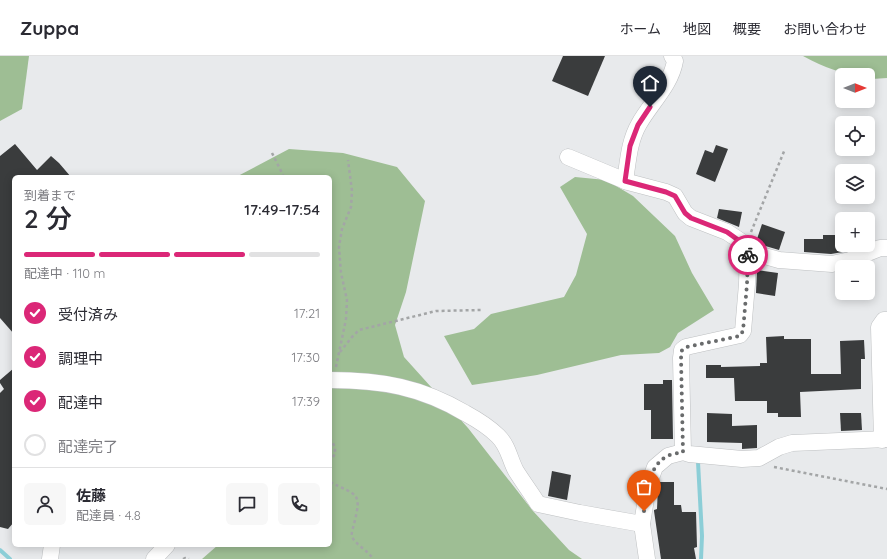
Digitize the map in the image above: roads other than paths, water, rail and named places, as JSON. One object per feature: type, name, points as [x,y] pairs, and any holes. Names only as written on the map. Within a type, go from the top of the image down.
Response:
[{"type":"street","points":[[625,181],[630,146],[638,125],[673,70],[675,61],[672,56]]},
{"type":"street","points":[[568,157],[625,181],[666,192],[675,196],[685,213],[691,218],[727,232],[747,246],[754,253],[779,260],[832,264],[850,260],[880,248],[887,248]]},
{"type":"street","points":[[683,452],[682,350],[686,347],[740,336],[743,331],[747,284],[747,246]]},
{"type":"street","points":[[647,559],[642,524],[648,486],[655,467],[668,456],[683,452],[688,454],[759,458],[779,447],[792,443],[884,439],[879,327],[884,320],[887,320]]},
{"type":"street","points":[[332,380],[376,382],[414,389],[440,399],[475,418],[497,436],[507,448],[517,471],[538,504],[642,524]]},
{"type":"street","points":[[50,559],[52,547]]},
{"type":"street","points":[[154,559],[165,547]]},
{"type":"waterway","points":[[700,460],[698,462],[702,536],[701,559]]},
{"type":"waterway","points":[[0,550],[10,559]]}]
